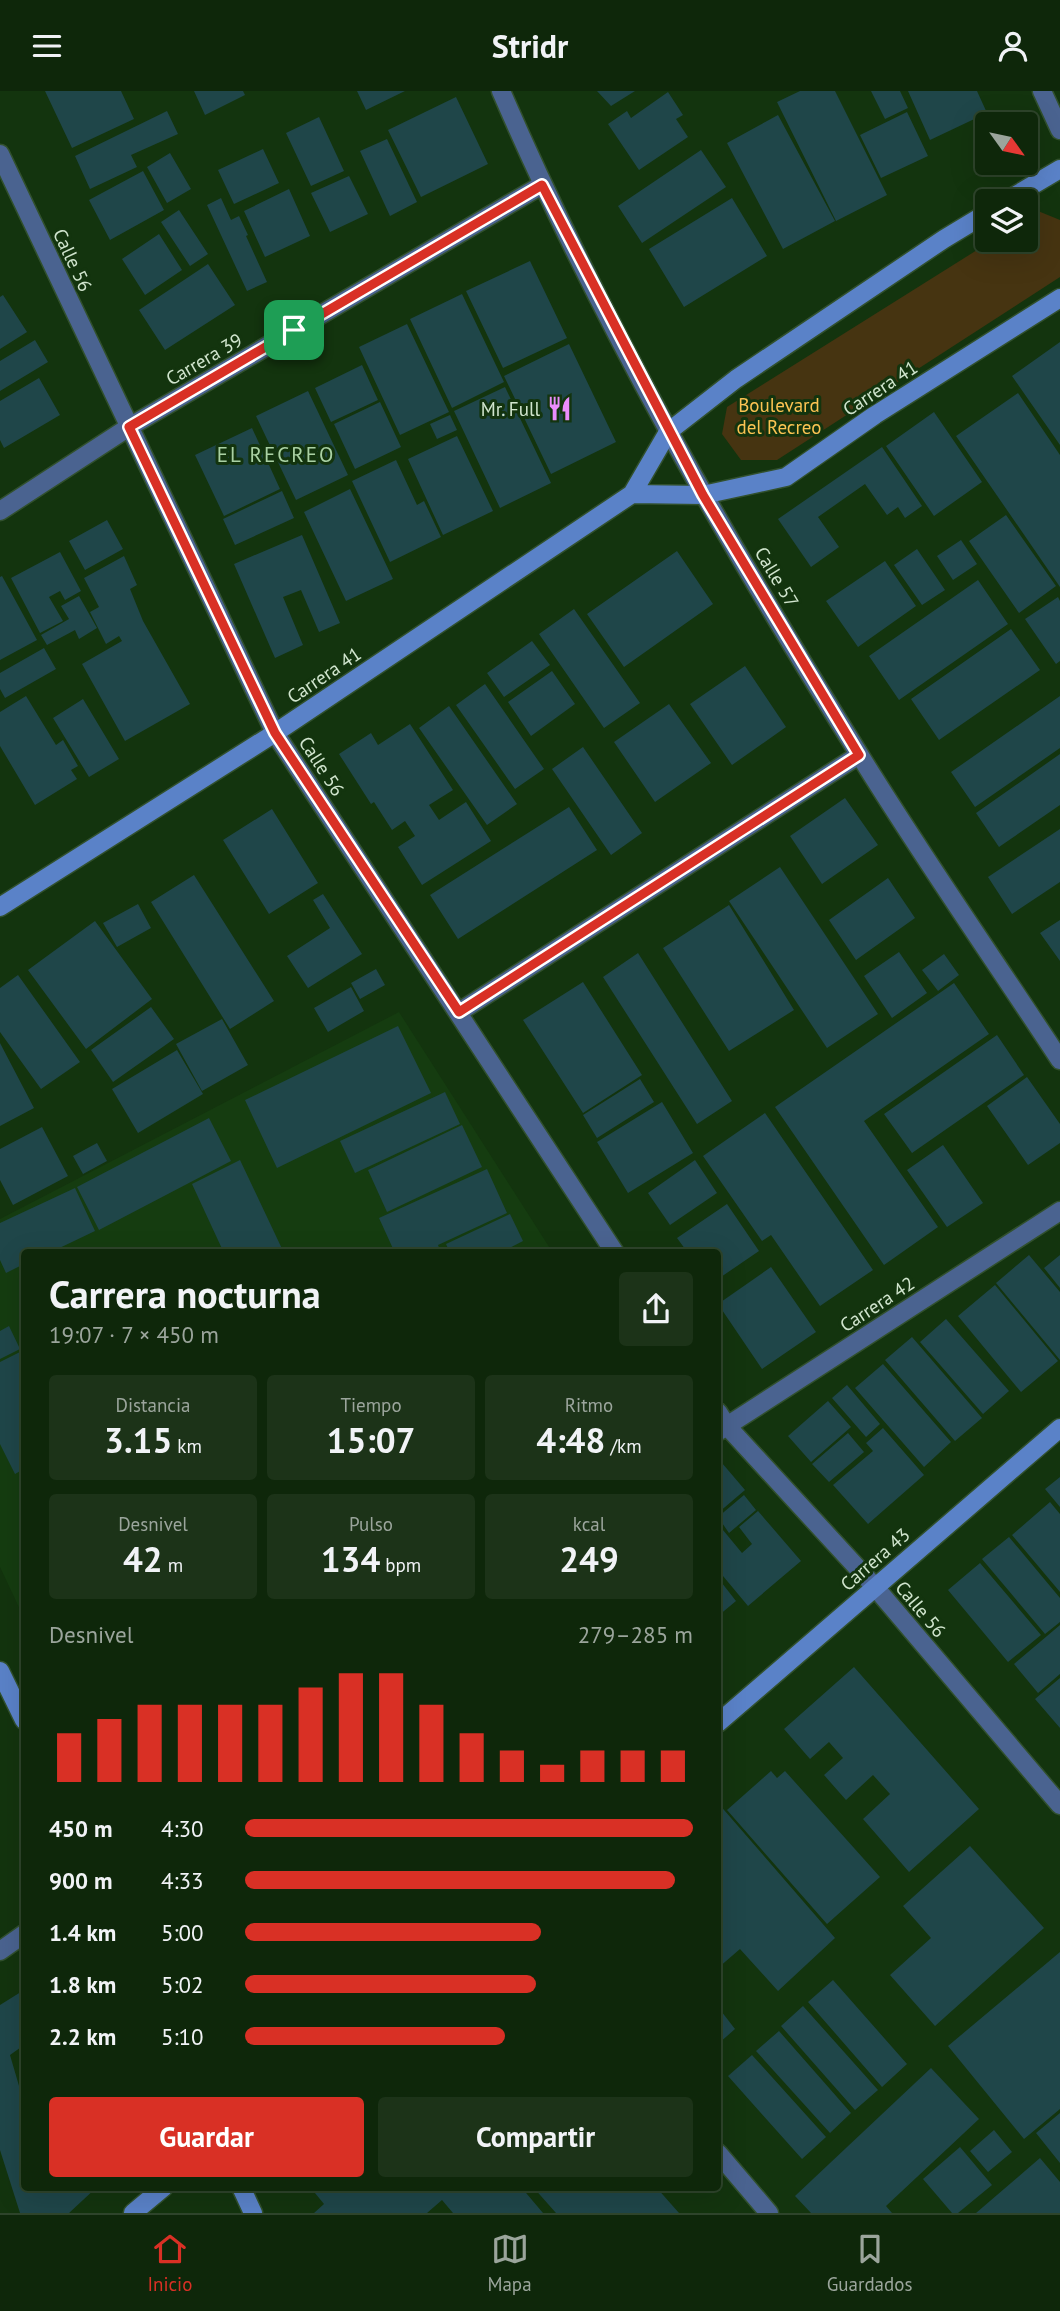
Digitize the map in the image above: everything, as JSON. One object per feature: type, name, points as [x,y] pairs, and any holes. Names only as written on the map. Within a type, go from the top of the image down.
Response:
[{"type":"street","name":"Calle 57","points":[[501,91],[542,185],[703,495],[859,755],[1060,1060]]},
{"type":"street","points":[[1041,91],[1060,130]]},
{"type":"street","name":"Calle 56","points":[[0,155],[275,733],[612,1249]]},
{"type":"street","points":[[1026,189],[1060,169]]},
{"type":"street","name":"Carrera 39","points":[[0,511],[129,427],[542,185]]},
{"type":"street","name":"Carrera 41","points":[[0,907],[275,733],[632,494],[668,432],[736,379],[975,220]]},
{"type":"street","name":"Carrera 41","points":[[632,494],[703,495],[786,477],[875,415],[1060,298]]},
{"type":"street","points":[[459,1012],[859,755]]},
{"type":"street","name":"Carrera 42","points":[[721,1423],[1060,1211]]},
{"type":"street","name":"Calle 56","points":[[721,1423],[875,1587],[1060,1805]]},
{"type":"street","name":"Carrera 43","points":[[721,1720],[1060,1428]]},
{"type":"street","points":[[0,1671],[21,1714]]},
{"type":"street","points":[[0,1951],[21,1936]]},
{"type":"street","points":[[721,2157],[769,2213]]},
{"type":"street","points":[[133,2213],[159,2191]]},
{"type":"street","points":[[243,2191],[253,2213]]},
{"type":"shaded area","points":[[399,1012],[550,1249],[21,1249],[21,1612],[0,1567],[0,1219]]},
{"type":"green space","name":"Boulevard del Recreo","points":[[1038,211],[1060,220],[1060,277],[777,460],[741,460],[722,434],[727,407],[975,251],[1038,252]]},
{"type":"building","points":[[45,91],[121,91],[134,119],[72,148]]},
{"type":"building","points":[[194,91],[243,91],[245,95],[205,115]]},
{"type":"building","points":[[357,91],[405,91],[366,110]]},
{"type":"building","points":[[597,91],[635,91],[611,106]]},
{"type":"building","points":[[800,91],[835,91],[887,195],[836,221],[777,102]]},
{"type":"building","points":[[871,91],[900,91],[908,108],[885,119]]},
{"type":"building","points":[[908,91],[977,91],[987,112],[975,112],[975,119],[930,140]]},
{"type":"building","points":[[668,92],[683,115],[676,119],[688,137],[639,170],[608,124],[627,111],[631,118]]},
{"type":"building","points":[[456,97],[488,164],[421,197],[388,130]]},
{"type":"building","points":[[167,111],[178,134],[131,155],[137,167],[90,189],[75,156]]},
{"type":"building","points":[[907,112],[928,156],[881,178],[860,135]]},
{"type":"building","points":[[778,115],[835,221],[783,249],[727,143]]},
{"type":"building","points":[[319,117],[344,171],[311,186],[286,133]]},
{"type":"building","points":[[387,139],[417,202],[390,216],[360,151]]},
{"type":"building","points":[[263,149],[279,183],[234,204],[218,170]]},
{"type":"building","points":[[701,150],[726,187],[642,243],[618,206]]},
{"type":"building","points":[[170,153],[191,189],[167,203],[147,167]]},
{"type":"building","points":[[143,171],[164,210],[110,240],[89,200]]},
{"type":"building","points":[[349,176],[368,214],[330,232],[311,193]]},
{"type":"building","points":[[289,189],[310,236],[265,257],[244,211]]},
{"type":"building","points":[[221,198],[231,220],[239,216],[267,282],[247,291],[207,205]]},
{"type":"building","points":[[732,198],[767,256],[684,307],[649,249]]},
{"type":"building","points":[[179,210],[208,254],[190,266],[161,222]]},
{"type":"building","points":[[159,234],[182,270],[145,295],[122,259]]},
{"type":"building","points":[[530,261],[567,338],[503,368],[466,291]]},
{"type":"building","points":[[208,264],[235,305],[165,350],[139,310]]},
{"type":"building","points":[[462,294],[504,382],[452,408],[410,319]]},
{"type":"building","points":[[3,295],[27,332],[0,349],[0,297]]},
{"type":"building","points":[[407,324],[449,412],[400,435],[359,347]]},
{"type":"building","points":[[35,340],[48,362],[0,391],[0,361]]},
{"type":"building","points":[[1060,342],[1060,445],[1012,376]]},
{"type":"building","name":"Mr. Full","points":[[569,344],[616,442],[551,474],[504,376]]},
{"type":"building","points":[[362,365],[378,400],[331,422],[315,388]]},
{"type":"building","points":[[39,378],[60,415],[4,448],[0,440],[0,401]]},
{"type":"building","points":[[505,387],[551,483],[500,508],[454,411]]},
{"type":"building","points":[[308,391],[348,475],[296,500],[256,416]]},
{"type":"building","points":[[1018,393],[1060,455],[1060,587],[956,436]]},
{"type":"building","points":[[380,402],[401,447],[355,469],[334,424]]},
{"type":"building","points":[[934,412],[982,482],[934,516],[886,446]]},
{"type":"building","points":[[450,415],[457,430],[437,439],[430,424]]},
{"type":"building","points":[[252,428],[280,489],[224,516],[195,455]]},
{"type":"building","points":[[457,436],[493,511],[443,535],[408,459]]},
{"type":"building","points":[[882,447],[922,506],[905,518],[898,507],[887,515],[865,484],[818,517],[839,547],[811,567],[778,519]]},
{"type":"building","points":[[396,460],[417,505],[424,501],[441,537],[390,562],[352,481]]},
{"type":"building","points":[[350,489],[393,579],[346,601],[304,512]]},
{"type":"building","points":[[282,491],[294,518],[235,545],[223,519]]},
{"type":"building","points":[[1006,515],[1056,586],[1019,613],[969,541]]},
{"type":"building","points":[[107,520],[123,549],[85,570],[69,541]]},
{"type":"building","points":[[302,535],[340,623],[319,632],[301,590],[283,597],[303,645],[275,658],[234,564]]},
{"type":"building","points":[[961,540],[977,564],[953,580],[937,556]]},
{"type":"building","points":[[917,549],[945,590],[922,605],[894,565]]},
{"type":"building","points":[[677,551],[713,604],[624,667],[587,614]]},
{"type":"building","points":[[60,552],[81,591],[65,600],[60,591],[49,597],[63,621],[40,633],[11,578]]},
{"type":"building","points":[[124,556],[137,585],[130,589],[143,621],[190,704],[125,741],[82,664],[122,641],[119,636],[106,644],[90,612],[99,607],[84,578]]},
{"type":"building","points":[[885,561],[916,606],[858,647],[826,601]]},
{"type":"building","points":[[2,576],[37,640],[0,660],[0,577]]},
{"type":"building","points":[[978,580],[1008,624],[899,700],[869,656]]},
{"type":"building","points":[[79,596],[97,628],[79,639],[75,630],[47,645],[41,635],[69,619],[61,606]]},
{"type":"building","points":[[1058,597],[1060,661],[1056,664],[1025,619]]},
{"type":"building","points":[[574,609],[640,703],[604,728],[539,634]]},
{"type":"building","points":[[1011,629],[1040,670],[939,740],[911,699]]},
{"type":"building","points":[[532,641],[550,665],[504,697],[487,673]]},
{"type":"building","points":[[44,648],[56,669],[5,698],[0,689],[0,673]]},
{"type":"building","points":[[745,666],[786,727],[732,765],[690,704]]},
{"type":"building","points":[[552,671],[575,704],[531,736],[508,702]]},
{"type":"building","points":[[485,684],[544,769],[515,789],[456,705]]},
{"type":"building","points":[[26,696],[56,745],[63,740],[78,766],[71,770],[77,779],[35,805],[0,746],[0,712]]},
{"type":"building","points":[[1060,696],[1060,748],[975,807],[951,772]]},
{"type":"building","points":[[83,699],[119,759],[89,777],[53,718]]},
{"type":"building","points":[[669,704],[711,763],[655,802],[614,742]]},
{"type":"building","points":[[449,706],[517,804],[487,825],[419,728]]},
{"type":"building","points":[[410,724],[453,790],[429,805],[439,820],[466,802],[491,841],[422,885],[398,847],[415,836],[405,821],[392,830],[374,802],[371,804],[339,754],[371,733],[378,745]]},
{"type":"building","points":[[583,747],[642,833],[611,855],[552,769]]},
{"type":"building","points":[[1060,754],[1060,805],[999,847],[976,813]]},
{"type":"building","points":[[845,798],[878,845],[822,884],[790,836]]},
{"type":"building","points":[[569,807],[597,850],[458,939],[430,895]]},
{"type":"building","points":[[272,809],[318,883],[269,914],[223,840]]},
{"type":"building","points":[[1060,829],[1060,882],[1012,914],[988,877]]},
{"type":"building","points":[[780,867],[878,1014],[827,1048],[729,901]]},
{"type":"building","points":[[194,875],[274,1001],[230,1029],[151,902]]},
{"type":"building","points":[[888,878],[915,918],[856,960],[829,920]]},
{"type":"building","points":[[323,894],[362,954],[308,988],[287,956],[330,928],[313,900]]},
{"type":"building","points":[[138,904],[151,928],[117,947],[103,923]]},
{"type":"building","points":[[729,905],[794,1010],[729,1051],[663,948]]},
{"type":"building","points":[[1060,920],[1060,961],[1040,933]]},
{"type":"building","points":[[95,921],[152,999],[86,1049],[28,970]]},
{"type":"building","points":[[899,952],[927,993],[892,1018],[864,976]]},
{"type":"building","points":[[638,953],[732,1101],[697,1124],[603,977]]},
{"type":"building","points":[[944,954],[959,975],[938,991],[922,970]]},
{"type":"building","points":[[376,969],[385,985],[360,999],[351,983]]},
{"type":"building","points":[[18,975],[80,1062],[41,1089],[0,1032],[0,988]]},
{"type":"building","points":[[583,982],[642,1075],[583,1113],[523,1020]]},
{"type":"building","points":[[954,983],[989,1034],[864,1121],[938,1227],[884,1265],[775,1107]]},
{"type":"building","points":[[351,987],[364,1011],[328,1032],[314,1008]]},
{"type":"building","points":[[151,1007],[174,1039],[113,1082],[91,1050]]},
{"type":"building","points":[[222,1019],[248,1065],[202,1091],[176,1044]]},
{"type":"building","points":[[398,1026],[431,1093],[277,1168],[245,1100]]},
{"type":"building","points":[[997,1035],[1024,1075],[912,1153],[884,1114]]},
{"type":"building","points":[[0,1043],[34,1108],[0,1126]]},
{"type":"building","points":[[177,1050],[203,1094],[138,1133],[112,1089]]},
{"type":"building","points":[[1027,1077],[1060,1124],[1060,1143],[1028,1165],[987,1106]]},
{"type":"building","points":[[640,1079],[654,1102],[597,1138],[583,1115]]},
{"type":"building","points":[[445,1092],[460,1124],[355,1173],[340,1141]]},
{"type":"building","points":[[662,1102],[693,1153],[628,1193],[597,1142]]},
{"type":"building","points":[[765,1113],[873,1270],[820,1306],[771,1235],[762,1241],[703,1156]]},
{"type":"building","points":[[209,1118],[231,1161],[99,1230],[77,1187]]},
{"type":"building","points":[[462,1125],[482,1167],[387,1212],[368,1170]]},
{"type":"building","points":[[42,1127],[68,1176],[13,1205],[0,1180],[0,1149]]},
{"type":"building","points":[[97,1143],[107,1161],[83,1174],[73,1156]]},
{"type":"building","points":[[943,1145],[983,1203],[947,1227],[907,1170]]},
{"type":"building","points":[[240,1160],[282,1249],[222,1249],[192,1184]]},
{"type":"building","points":[[695,1160],[717,1193],[670,1225],[648,1193]]},
{"type":"building","points":[[487,1169],[507,1213],[438,1245],[440,1249],[393,1249],[379,1218]]},
{"type":"building","points":[[75,1188],[95,1231],[57,1249],[21,1249],[21,1266],[6,1273],[0,1260],[0,1223]]},
{"type":"building","points":[[727,1204],[759,1251],[721,1277],[721,1249],[685,1249],[677,1238]]},
{"type":"building","points":[[510,1214],[523,1241],[508,1249],[448,1249],[446,1244]]},
{"type":"building","points":[[1029,1255],[1060,1292],[1060,1360],[996,1283]]},
{"type":"building","points":[[1060,1255],[1060,1288],[1044,1268]]},
{"type":"building","points":[[771,1267],[816,1332],[762,1369],[721,1308],[721,1302]]},
{"type":"building","points":[[995,1285],[1058,1361],[1021,1392],[958,1316]]},
{"type":"building","points":[[946,1319],[1009,1391],[983,1414],[920,1342]]},
{"type":"building","points":[[9,1326],[20,1349],[0,1359],[0,1331]]},
{"type":"building","points":[[912,1337],[982,1418],[955,1441],[885,1360]]},
{"type":"building","points":[[21,1352],[21,1471],[15,1474],[0,1444],[0,1362]]},
{"type":"building","points":[[883,1364],[951,1442],[924,1467],[855,1388]]},
{"type":"building","points":[[847,1385],[880,1424],[866,1437],[832,1398]]},
{"type":"building","points":[[828,1401],[851,1427],[811,1462],[788,1436]]},
{"type":"building","points":[[883,1428],[924,1475],[868,1524],[833,1485],[873,1451],[866,1443]]},
{"type":"building","points":[[848,1433],[864,1452],[829,1482],[812,1464]]},
{"type":"building","points":[[721,1464],[745,1490],[721,1510]]},
{"type":"building","points":[[1060,1477],[1060,1507],[1045,1489]]},
{"type":"building","points":[[744,1495],[756,1510],[729,1533],[721,1521],[721,1514]]},
{"type":"building","points":[[1050,1502],[1060,1514],[1060,1592],[1012,1535]]},
{"type":"building","points":[[758,1511],[801,1561],[748,1606],[721,1574],[721,1528],[742,1553],[752,1544],[739,1527]]},
{"type":"building","points":[[1009,1537],[1060,1598],[1060,1622],[1045,1634],[982,1559]]},
{"type":"building","points":[[980,1563],[1041,1635],[1008,1662],[948,1590]]},
{"type":"building","points":[[721,1582],[736,1601],[721,1614]]},
{"type":"building","points":[[1060,1625],[1060,1674],[1038,1693],[1014,1664]]},
{"type":"building","points":[[854,1667],[979,1809],[909,1872],[863,1819],[890,1794],[873,1775],[846,1800],[824,1775],[843,1758],[829,1742],[810,1759],[784,1729]]},
{"type":"building","points":[[1060,1678],[1060,1728],[1035,1699]]},
{"type":"building","points":[[771,1771],[777,1778],[785,1771],[880,1877],[827,1924],[727,1810]]},
{"type":"building","points":[[721,1806],[835,1938],[778,1991],[740,1949],[721,1965]]},
{"type":"building","points":[[970,1846],[1044,1928],[935,2026],[890,1975],[931,1938],[903,1906]]},
{"type":"building","points":[[1060,1952],[1060,2109],[1024,2139],[948,2046]]},
{"type":"building","points":[[833,1980],[907,2064],[882,2087],[808,2002]]},
{"type":"building","points":[[21,1992],[21,2047],[10,2055],[21,2093],[21,2191],[93,2191],[69,2213],[20,2213],[0,2150],[0,2005]]},
{"type":"building","points":[[803,2006],[878,2090],[855,2110],[781,2026]]},
{"type":"building","points":[[721,2011],[735,2029],[721,2041]]},
{"type":"building","points":[[779,2031],[851,2113],[830,2133],[756,2051]]},
{"type":"building","points":[[752,2055],[826,2137],[802,2159],[728,2076]]},
{"type":"building","points":[[931,2068],[979,2119],[886,2206],[892,2213],[811,2213],[795,2196]]},
{"type":"building","points":[[1060,2113],[1060,2163],[1036,2133]]},
{"type":"building","points":[[994,2130],[1012,2152],[988,2172],[970,2151]]},
{"type":"building","points":[[960,2147],[992,2185],[958,2213],[952,2213],[923,2179]]},
{"type":"building","points":[[1040,2158],[1060,2182],[1060,2213],[976,2213]]},
{"type":"building","points":[[313,2191],[524,2191],[543,2213],[453,2213],[442,2200],[427,2213],[314,2213],[324,2204]]},
{"type":"building","points":[[537,2191],[660,2191],[679,2213],[556,2213]]},
{"type":"place","name":"Mr. Full","points":[[560,409]]},
{"type":"district","name":"EL RECREO","points":[[276,455]]},
{"type":"route","points":[[542,185],[703,495],[859,755],[459,1012],[275,733],[129,427],[294,330],[542,185]]}]
